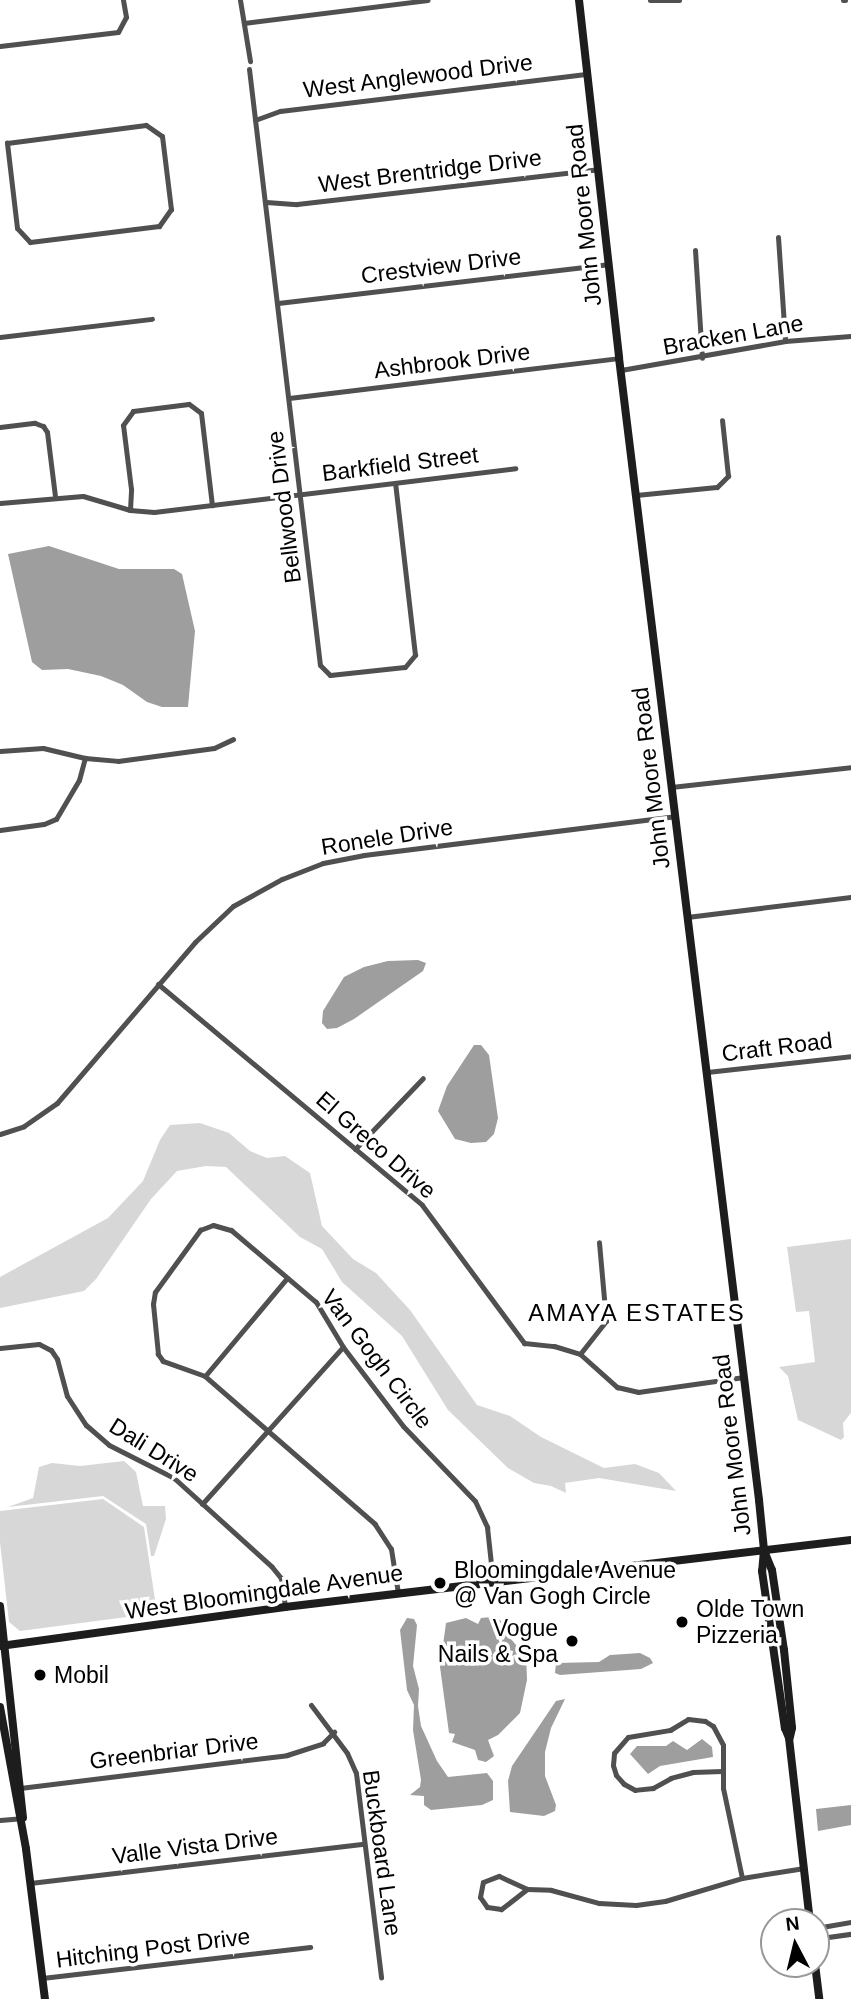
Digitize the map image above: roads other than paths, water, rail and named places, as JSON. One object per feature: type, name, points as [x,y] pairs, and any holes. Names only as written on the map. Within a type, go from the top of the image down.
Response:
[{"type":"street","points":[[0,46],[118,32],[126,17],[123,0]]},
{"type":"street","points":[[240,0],[250,61]]},
{"type":"street","points":[[244,23],[428,0]]},
{"type":"street","name":"John Moore Road","points":[[579,0],[619,358],[764,1550],[772,1570],[781,1627],[792,1728],[789,1738],[808,1908]]},
{"type":"street","points":[[650,0],[679,0]]},
{"type":"street","name":"Bellwood Drive","points":[[249,69],[320,665],[330,675],[405,667],[415,655],[395,483]]},
{"type":"street","name":"West Anglewood Drive","points":[[255,120],[280,110],[587,74]]},
{"type":"street","points":[[0,144],[7,143],[146,125],[162,136],[171,209],[159,226],[30,242],[17,228],[7,143]]},
{"type":"street","name":"West Brentridge Drive","points":[[266,201],[297,204],[598,169]]},
{"type":"street","points":[[778,237],[785,341]]},
{"type":"street","points":[[695,250],[702,358]]},
{"type":"street","name":"Crestview Drive","points":[[278,303],[608,264]]},
{"type":"street","points":[[0,338],[152,319]]},
{"type":"street","name":"Bracken Lane","points":[[621,370],[702,358],[785,341],[851,336]]},
{"type":"street","name":"Ashbrook Drive","points":[[289,398],[619,358]]},
{"type":"street","points":[[130,510],[131,489],[123,425],[133,411],[188,404],[201,413],[212,505]]},
{"type":"street","points":[[636,495],[717,487],[728,476],[722,419]]},
{"type":"street","points":[[0,427],[35,423],[43,426],[47,432],[55,496]]},
{"type":"street","name":"Barkfield Street","points":[[0,503],[55,496],[83,496],[130,510],[155,512],[515,468]]},
{"type":"street","points":[[0,751],[43,748],[85,758],[118,761],[214,748],[233,739]]},
{"type":"street","points":[[0,830],[44,824],[56,819],[79,780],[85,758]]},
{"type":"street","points":[[671,787],[851,767]]},
{"type":"street","name":"Ronele Drive","points":[[0,1134],[34,1121],[57,1103],[195,942],[233,906],[282,879],[323,863],[364,855],[675,816]]},
{"type":"street","points":[[687,917],[851,897]]},
{"type":"street","name":"El Greco Drive","points":[[158,984],[422,1205],[524,1343],[554,1346],[580,1354],[617,1387],[638,1392],[744,1377]]},
{"type":"street","name":"Craft Road","points":[[706,1072],[851,1056]]},
{"type":"street","points":[[355,1149],[423,1078]]},
{"type":"street","name":"Van Gogh Circle","points":[[398,1593],[394,1558],[385,1536],[205,1376],[163,1361],[158,1353],[153,1304],[155,1292],[200,1230],[213,1225],[231,1230],[316,1302],[343,1347],[424,1450],[449,1471],[475,1501],[487,1527],[493,1582]]},
{"type":"street","points":[[580,1354],[606,1321],[599,1242]]},
{"type":"street","points":[[205,1376],[287,1278]]},
{"type":"street","name":"Dali Drive","points":[[0,1348],[36,1344],[48,1347],[56,1356],[69,1400],[90,1429],[110,1446],[170,1475],[278,1573],[285,1607]]},
{"type":"street","points":[[202,1504],[343,1347]]},
{"type":"street","name":"West Bloomingdale Avenue","points":[[2,1645],[285,1607],[851,1539]]},
{"type":"street","points":[[0,1606],[17,1789],[45,1999]]},
{"type":"street","name":"Buckboard Lane","points":[[311,1705],[334,1732],[356,1773],[381,1978]]},
{"type":"street","points":[[0,1707],[17,1789]]},
{"type":"street","points":[[722,1771],[693,1772],[671,1778],[653,1788],[635,1790],[624,1784],[617,1775],[613,1765],[614,1753],[628,1737],[660,1732],[688,1719],[705,1721],[719,1733],[723,1745],[722,1771],[727,1815],[742,1878]]},
{"type":"street","name":"Greenbriar Drive","points":[[17,1789],[287,1755],[323,1743],[334,1732]]},
{"type":"street","points":[[0,1818],[21,1816]]},
{"type":"street","name":"Valle Vista Drive","points":[[30,1883],[364,1843]]},
{"type":"street","points":[[527,1889],[506,1907],[497,1910],[484,1904],[480,1889],[486,1879],[499,1876],[527,1889],[551,1890],[599,1903],[636,1905],[666,1901],[742,1878],[804,1868]]},
{"type":"street","points":[[830,1926],[851,1922]]},
{"type":"street","points":[[830,1937],[851,1934]]},
{"type":"street","name":"Hitching Post Drive","points":[[42,1978],[310,1947]]},
{"type":"street","points":[[817,1978],[819,1999]]},
{"type":"place","name":"Bloomingdale Avenue @ Van Gogh Circle","points":[[440,1583]]},
{"type":"place","name":"Olde Town Pizzeria","points":[[682,1622]]},
{"type":"place","name":"Vogue Nails & Spa","points":[[572,1641]]},
{"type":"place","name":"Mobil","points":[[40,1675]]},
{"type":"district","name":"AMAYA ESTATES","points":[[637,1313]]}]
